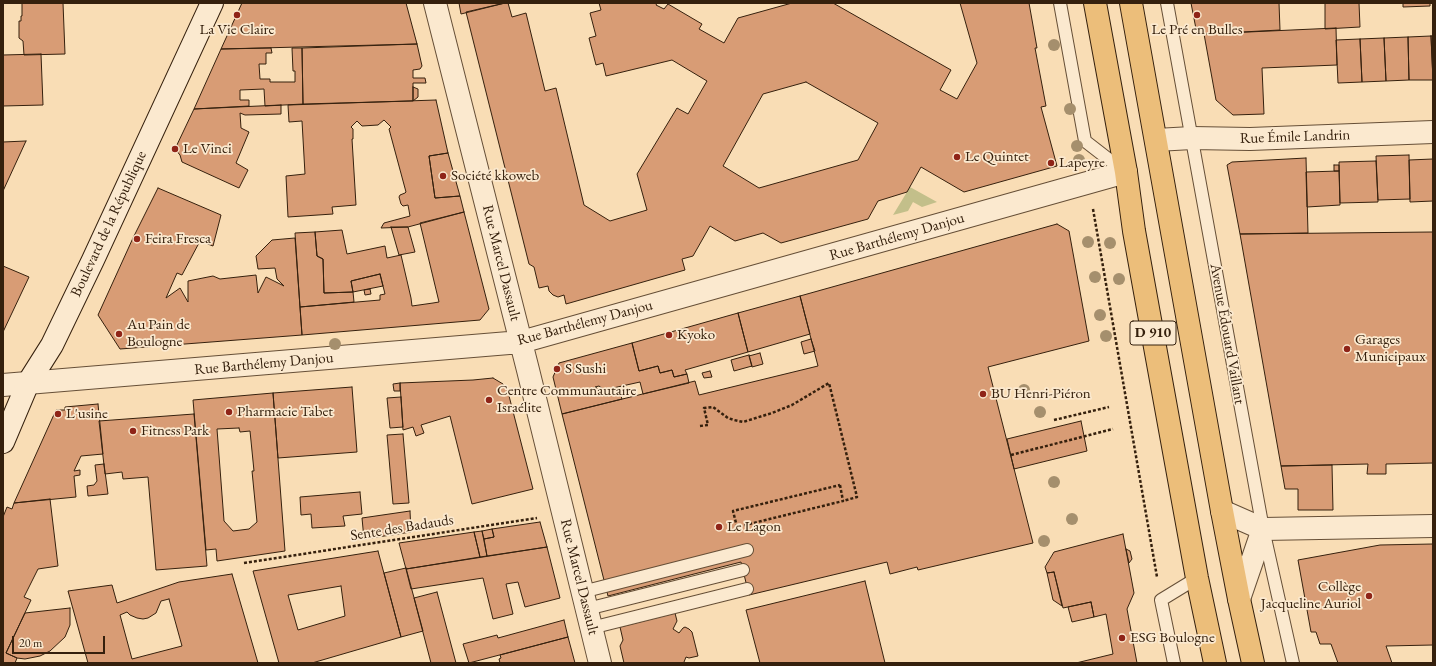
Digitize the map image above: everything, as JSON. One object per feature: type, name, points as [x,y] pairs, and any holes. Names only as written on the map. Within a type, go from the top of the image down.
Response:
[{"type":"main road","name":"D 910","points":[[1095,3],[1126,172],[1134,231],[1197,578],[1215,663]]},
{"type":"main road","name":"D 910","points":[[1131,3],[1238,599],[1253,663]]},
{"type":"street","name":"Boulevard de la République","points":[[3,442],[28,383],[52,345],[212,3]]},
{"type":"street","name":"Rue Marcel Dassault","points":[[435,3],[521,342],[600,663]]},
{"type":"street","name":"Rue Émile Landrin","points":[[1156,140],[1192,138],[1250,139],[1433,132]]},
{"type":"street","name":"Rue Barthélemy Danjou","points":[[3,385],[521,342],[1126,172]]},
{"type":"street","points":[[1222,511],[1263,529],[1433,526]]},
{"type":"street","points":[[1238,599],[1263,529]]},
{"type":"lane","points":[[1060,3],[1085,141],[1126,172]]},
{"type":"lane","name":"Avenue Édouard Vaillant","points":[[1168,3],[1263,529],[1293,663]]},
{"type":"lane","points":[[587,610],[747,550]]},
{"type":"lane","points":[[587,610],[743,570]]},
{"type":"lane","points":[[1174,663],[1161,600],[1197,578]]},
{"type":"lane","points":[[587,610],[747,589]]},
{"type":"path","points":[[1089,183],[1161,600]]},
{"type":"path","points":[[700,426],[708,425],[704,408],[713,407],[728,418],[743,422],[792,405],[829,383],[857,497],[843,501],[737,526],[733,511],[840,485],[843,501]]},
{"type":"path","points":[[1054,420],[1109,407]]},
{"type":"path","points":[[1011,455],[1113,429]]},
{"type":"path","name":"Sente des Badauds","points":[[244,563],[563,514]]},
{"type":"shaded area","points":[[910,187],[937,202],[922,207],[913,202],[908,211],[893,215]]},
{"type":"building","points":[[22,3],[63,3],[65,54],[24,55],[23,41],[19,38],[19,21],[21,21],[22,16]]},
{"type":"building","points":[[242,3],[406,3],[417,44],[221,49]]},
{"type":"building","points":[[459,3],[505,3],[461,14]]},
{"type":"building","name":"Le Quintet","points":[[508,3],[512,17],[526,13],[545,91],[556,88],[584,205],[610,221],[647,210],[637,174],[677,108],[688,114],[707,81],[672,60],[606,76],[603,63],[596,65],[589,38],[596,36],[590,13],[601,10],[599,3],[657,3],[656,5],[664,9],[668,4],[702,24],[699,29],[724,43],[738,18],[792,3],[833,3],[951,70],[940,90],[957,99],[977,63],[960,3],[1029,3],[1037,48],[1035,48],[1046,106],[1041,107],[1057,166],[964,192],[921,167],[907,192],[878,201],[868,219],[781,243],[763,233],[735,241],[710,226],[693,256],[682,259],[685,270],[566,304],[564,295],[558,297],[553,295],[549,291],[548,286],[539,288],[534,267],[529,264],[466,12]],"holes":[[[806,82],[878,123],[858,160],[759,188],[723,166],[763,94]]]},
{"type":"building","points":[[1191,3],[1279,3],[1280,30],[1204,34],[1203,32],[1197,34]]},
{"type":"building","points":[[1325,3],[1359,3],[1360,27],[1325,29]]},
{"type":"building","points":[[1403,3],[1430,3],[1430,6],[1403,7]]},
{"type":"building","points":[[1336,28],[1337,65],[1262,68],[1264,114],[1233,115],[1216,100],[1204,34]]},
{"type":"building","points":[[1431,36],[1433,80],[1409,80],[1408,37]]},
{"type":"building","points":[[1431,36],[1433,36],[1433,80]]},
{"type":"building","points":[[1408,37],[1409,80],[1386,81],[1384,38]]},
{"type":"building","points":[[1384,38],[1386,81],[1362,82],[1360,39]]},
{"type":"building","points":[[1360,39],[1362,82],[1338,83],[1336,40]]},
{"type":"building","points":[[417,44],[422,66],[420,69],[413,70],[413,78],[425,78],[426,83],[413,83],[413,101],[303,104],[302,48]]},
{"type":"building","points":[[271,48],[272,53],[266,53],[266,64],[259,64],[260,79],[270,79],[270,82],[295,82],[292,48],[302,48],[303,104],[265,106],[264,89],[240,90],[240,100],[249,100],[249,106],[194,109],[221,49]]},
{"type":"building","points":[[41,54],[43,105],[3,106],[3,55]]},
{"type":"building","points":[[413,87],[418,89],[418,97],[413,101]]},
{"type":"building","points":[[436,100],[448,153],[429,156],[435,198],[460,196],[464,212],[408,227],[381,228],[384,223],[410,216],[408,205],[403,206],[399,197],[406,192],[389,129],[391,127],[384,120],[378,125],[362,126],[357,121],[351,127],[353,129],[352,139],[356,205],[332,207],[333,214],[288,217],[286,176],[305,174],[302,121],[289,122],[288,105]]},
{"type":"building","points":[[281,105],[281,114],[245,115],[240,113],[241,128],[249,132],[236,163],[248,170],[239,188],[182,162],[180,155],[175,149],[194,109]]},
{"type":"building","points":[[26,141],[3,191],[3,142]]},
{"type":"building","name":"Société kkoweb","points":[[448,153],[460,196],[435,198],[429,156]]},
{"type":"building","points":[[1409,155],[1410,199],[1378,200],[1376,156]]},
{"type":"building","points":[[1306,158],[1308,233],[1240,234],[1227,165],[1232,162]]},
{"type":"building","points":[[1433,159],[1433,201],[1410,202],[1409,160]]},
{"type":"building","points":[[1376,161],[1378,202],[1340,203],[1339,162]]},
{"type":"building","points":[[1334,165],[1339,165],[1339,171],[1334,171]]},
{"type":"building","points":[[1339,171],[1340,205],[1307,207],[1306,172]]},
{"type":"building","points":[[158,188],[221,215],[213,246],[200,241],[182,275],[177,273],[166,298],[180,288],[188,302],[188,281],[213,276],[220,279],[256,275],[258,293],[266,277],[284,286],[277,279],[275,268],[258,269],[256,256],[272,240],[295,238],[302,335],[120,349],[98,315],[133,238]]},
{"type":"building","points":[[464,212],[489,309],[480,320],[302,335],[300,307],[380,300],[380,295],[385,294],[380,274],[351,281],[353,292],[324,293],[323,259],[317,256],[315,232],[342,230],[347,254],[385,246],[387,258],[401,255],[412,306],[439,302],[420,223]]},
{"type":"building","points":[[1057,224],[1069,231],[1089,341],[988,367],[1033,543],[918,570],[917,567],[890,574],[887,562],[749,595],[741,562],[608,596],[562,414],[695,381],[699,395],[818,366],[800,296]]},
{"type":"building","points":[[391,227],[408,227],[415,252],[399,255]]},
{"type":"building","points":[[315,232],[317,256],[323,259],[324,293],[353,292],[354,302],[300,307],[295,233]]},
{"type":"building","name":"Garages Municipaux","points":[[1433,232],[1433,463],[1386,464],[1386,474],[1367,474],[1368,464],[1281,466],[1240,234]]},
{"type":"building","points":[[3,266],[29,277],[3,332]]},
{"type":"building","points":[[380,274],[383,286],[353,292],[351,281]]},
{"type":"building","points":[[370,289],[371,294],[365,295],[364,290]]},
{"type":"building","points":[[800,296],[810,334],[748,352],[738,313]]},
{"type":"building","points":[[738,313],[748,352],[685,370],[687,374],[674,377],[672,370],[660,373],[658,366],[639,371],[632,343]]},
{"type":"building","points":[[811,339],[815,351],[804,354],[801,342]]},
{"type":"building","points":[[632,343],[639,371],[658,366],[660,373],[672,370],[674,377],[687,374],[689,383],[643,394],[640,382],[604,390],[599,386],[595,387],[597,388],[598,393],[606,396],[620,393],[622,399],[562,414],[553,377],[559,363]]},
{"type":"building","points":[[760,353],[763,364],[752,367],[749,356]]},
{"type":"building","points":[[749,355],[752,366],[734,371],[731,360]]},
{"type":"building","points":[[710,371],[712,377],[704,378],[702,373]]},
{"type":"building","points":[[493,378],[503,384],[508,392],[533,489],[472,504],[450,416],[421,425],[424,433],[416,436],[413,427],[403,430],[400,383]]},
{"type":"building","points":[[400,383],[400,391],[394,391],[393,384]]},
{"type":"building","points":[[352,387],[357,452],[278,458],[273,393]]},
{"type":"building","points":[[273,393],[285,551],[217,561],[216,549],[206,550],[193,400]],"holes":[[[239,428],[240,432],[250,431],[257,522],[249,529],[233,531],[224,521],[217,429]]]},
{"type":"building","points":[[401,397],[403,427],[390,428],[387,398]]},
{"type":"building","points":[[98,404],[103,454],[81,456],[74,471],[80,470],[80,475],[74,476],[76,497],[14,503],[56,410],[65,410],[65,407]]},
{"type":"building","points":[[194,414],[207,566],[156,570],[148,477],[123,479],[122,472],[105,474],[99,421]]},
{"type":"building","points":[[1081,421],[1087,451],[1014,469],[1007,439]]},
{"type":"building","points":[[403,434],[409,503],[393,504],[387,435]]},
{"type":"building","points":[[104,464],[108,494],[88,496],[87,486],[94,485],[97,481],[95,465]]},
{"type":"building","points":[[1332,465],[1333,510],[1298,510],[1298,489],[1285,489],[1281,466]]},
{"type":"building","points":[[360,492],[362,514],[343,516],[345,526],[312,528],[311,514],[301,515],[300,497]]},
{"type":"building","points":[[50,499],[58,566],[38,569],[24,597],[31,600],[6,653],[17,658],[15,663],[3,663],[3,517],[7,507],[12,509],[14,503]]},
{"type":"building","points":[[410,511],[411,532],[364,539],[362,518]]},
{"type":"building","points":[[540,522],[547,547],[487,556],[484,539],[494,537],[492,529]]},
{"type":"building","points":[[492,529],[494,537],[484,539],[482,531]]},
{"type":"building","points":[[482,531],[487,556],[480,557],[474,532]]},
{"type":"building","points":[[474,532],[480,557],[406,569],[399,543]]},
{"type":"building","points":[[1123,534],[1134,593],[1127,609],[1137,663],[1076,663],[1113,654],[1106,614],[1094,617],[1091,602],[1063,608],[1054,572],[1047,573],[1045,567],[1054,552]]},
{"type":"building","name":"Collège Jacqueline Auriol","points":[[1433,544],[1433,645],[1386,646],[1392,663],[1338,663],[1331,644],[1320,644],[1316,632],[1311,632],[1298,560],[1380,545]]},
{"type":"building","points":[[547,547],[560,598],[525,607],[518,582],[506,584],[513,614],[493,619],[483,578],[411,589],[406,569]]},
{"type":"building","points":[[1126,549],[1130,551],[1132,559],[1129,563]]},
{"type":"building","points":[[378,551],[401,637],[312,663],[279,663],[253,571]],"holes":[[[341,586],[345,616],[298,630],[288,595]]]},
{"type":"building","points":[[406,568],[423,631],[401,637],[384,573]]},
{"type":"building","points":[[1054,572],[1062,606],[1053,600],[1047,573]]},
{"type":"building","points":[[232,574],[258,663],[88,663],[68,591],[112,585],[117,603],[179,582]],"holes":[[[169,599],[182,646],[132,659],[120,615],[127,612],[137,618],[148,618],[156,613],[161,601]]]},
{"type":"building","points":[[865,581],[885,663],[760,663],[746,610]]},
{"type":"building","points":[[437,592],[456,663],[431,663],[414,598]]},
{"type":"building","points":[[1091,602],[1094,617],[1072,622],[1068,607]]},
{"type":"building","points":[[70,608],[70,625],[65,637],[50,651],[40,656],[25,659],[17,658],[6,653],[25,613]]},
{"type":"building","points":[[675,613],[677,621],[673,629],[679,633],[685,627],[692,632],[698,656],[689,658],[686,657],[685,663],[624,663],[620,646],[623,640],[620,627]]},
{"type":"building","points":[[564,620],[568,637],[469,663],[463,644],[497,635],[498,638]]},
{"type":"building","points":[[568,637],[575,663],[500,663],[500,655]]},
{"type":"place","name":"La Vie Claire","points":[[237,15]]},
{"type":"place","name":"Le Pré en Bulles","points":[[1197,15]]},
{"type":"place","name":"Le Vinci","points":[[175,149]]},
{"type":"place","name":"Le Quintet","points":[[957,157]]},
{"type":"place","name":"Lapeyre","points":[[1051,163]]},
{"type":"place","name":"Société kkoweb","points":[[443,176]]},
{"type":"place","name":"Feira Fresca","points":[[137,239]]},
{"type":"place","name":"Au Pain de Boulogne","points":[[119,334]]},
{"type":"place","name":"Kyoko","points":[[669,335]]},
{"type":"place","name":"Garages Municipaux","points":[[1347,349]]},
{"type":"place","name":"S Sushi","points":[[557,369]]},
{"type":"place","name":"BU Henri-Piéron","points":[[983,394]]},
{"type":"place","name":"Centre Communautaire Israélite","points":[[489,400]]},
{"type":"place","name":"Pharmacie Tabet","points":[[229,412]]},
{"type":"place","name":"L'usine","points":[[58,414]]},
{"type":"place","name":"Fitness Park","points":[[133,431]]},
{"type":"place","name":"Le Lagon","points":[[719,527]]},
{"type":"place","name":"Collège Jacqueline Auriol","points":[[1369,596]]},
{"type":"place","name":"ESG Boulogne","points":[[1122,638]]}]
